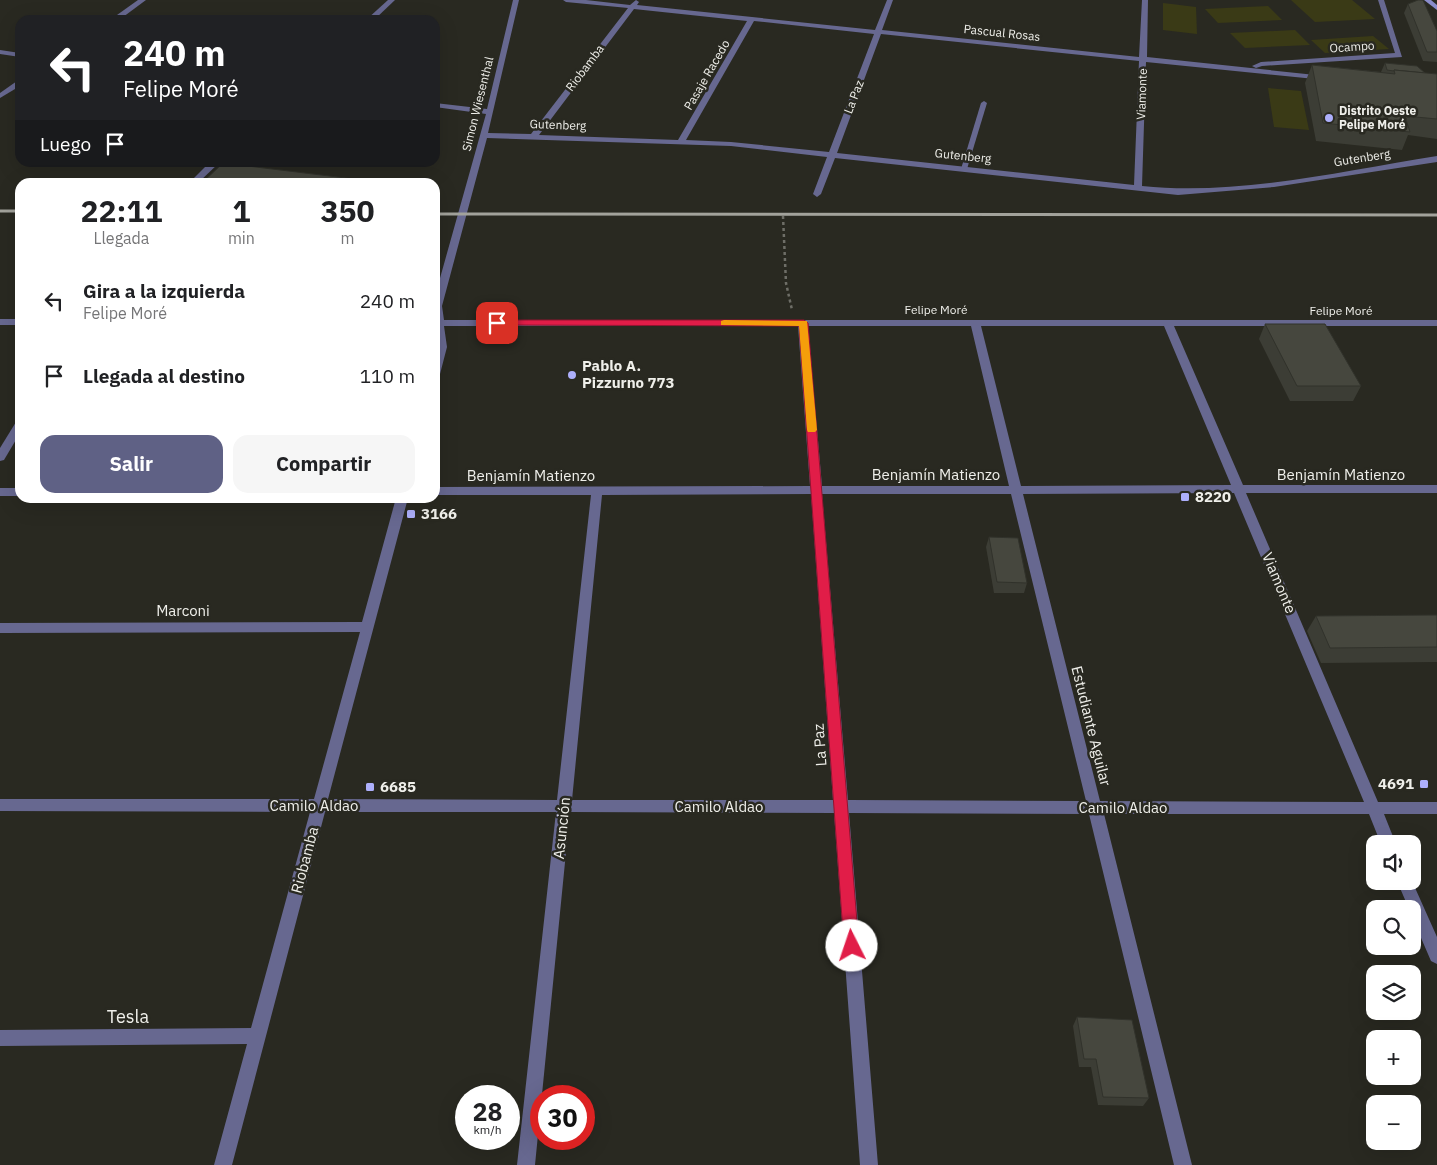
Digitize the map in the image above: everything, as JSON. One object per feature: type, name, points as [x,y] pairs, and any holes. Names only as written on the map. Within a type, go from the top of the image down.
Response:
[{"type":"main road","points":[[1427,0],[1437,8]]},
{"type":"street","points":[[121,15],[143,0]]},
{"type":"street","points":[[376,15],[392,0]]},
{"type":"street","name":"Simon Wiesenthal","points":[[440,295],[490,112],[516,0]]},
{"type":"street","name":"Pascual Rosas","points":[[566,0],[635,3],[752,19],[1338,79]]},
{"type":"street","name":"La Paz","points":[[817,194],[890,0]]},
{"type":"street","name":"Viamonte","points":[[1138,188],[1145,0]]},
{"type":"street","name":"Ocampo","points":[[1250,70],[1262,64],[1399,55],[1381,0]]},
{"type":"street","name":"Riobamba","points":[[533,137],[635,3]]},
{"type":"street","name":"Pasaje Racedo","points":[[681,142],[752,19]]},
{"type":"street","points":[[0,52],[15,54]]},
{"type":"street","points":[[0,96],[15,86]]},
{"type":"street","points":[[440,106],[490,112]]},
{"type":"street","name":"Gutenberg","points":[[483,135],[732,144],[1178,192],[1274,184],[1437,159]]},
{"type":"street","points":[[198,178],[210,167]]},
{"type":"street","points":[[0,322],[15,322]]},
{"type":"street","name":"Felipe Moré","points":[[440,323],[1437,323]]},
{"type":"street","name":"La Paz","points":[[799,323],[817,490],[869,1165]]},
{"type":"street","name":"Estudiante Aguilar","points":[[975,323],[1183,1165]]},
{"type":"street","name":"Viamonte","points":[[1168,323],[1385,835]]},
{"type":"street","points":[[440,339],[442,347],[440,355]]},
{"type":"street","points":[[0,456],[15,432]]},
{"type":"street","name":"Benjamín Matienzo","points":[[440,491],[1437,490]]},
{"type":"street","name":"Asunción","points":[[526,1165],[597,491]]},
{"type":"street","points":[[0,492],[15,492]]},
{"type":"street","name":"Riobamba","points":[[223,1165],[401,503]]},
{"type":"street","name":"Marconi","points":[[0,628],[367,627]]},
{"type":"street","name":"Camilo Aldao","points":[[0,805],[1437,808]]},
{"type":"street","points":[[1409,890],[1437,956]]},
{"type":"street","name":"Tesla","points":[[0,1038],[257,1036]]},
{"type":"lane","points":[[964,169],[984,102]]},
{"type":"path","points":[[783,216],[786,283],[799,323]]},
{"type":"shaded area","points":[[1291,0],[1352,0],[1375,19],[1315,22]]},
{"type":"shaded area","points":[[1163,3],[1196,7],[1197,34],[1163,30]]},
{"type":"shaded area","points":[[1268,6],[1282,20],[1218,23],[1205,9]]},
{"type":"shaded area","points":[[1295,30],[1310,45],[1245,48],[1230,33]]},
{"type":"shaded area","points":[[1373,36],[1389,49],[1325,53],[1311,40]]},
{"type":"shaded area","points":[[1268,88],[1301,91],[1309,130],[1274,127]]},
{"type":"building","points":[[1423,0],[1437,31],[1437,52],[1427,52],[1408,4]]},
{"type":"building","points":[[1385,63],[1417,66],[1425,73],[1387,70]]},
{"type":"building","points":[[1312,65],[1395,74],[1394,70],[1437,74],[1437,119],[1405,116],[1410,132],[1323,123]]},
{"type":"building","points":[[219,167],[256,167],[346,178],[207,178]]},
{"type":"building","points":[[1265,324],[1325,324],[1361,386],[1297,386]]},
{"type":"building","points":[[989,537],[1018,538],[1027,583],[997,582]]},
{"type":"building","points":[[1437,615],[1437,647],[1330,648],[1316,616]]},
{"type":"building","points":[[1077,1017],[1132,1020],[1149,1098],[1103,1097],[1096,1059],[1084,1059]]},
{"type":"railway","points":[[0,211],[15,211]]},
{"type":"railway","points":[[440,214],[1437,215]]},
{"type":"slow traffic","points":[[724,323],[804,323],[812,430]]},
{"type":"place","name":"Distrito Oeste Pelipe Moré","points":[[1329,118]]},
{"type":"place","name":"Pablo A. Pizzurno 773","points":[[572,375]]},
{"type":"place","name":"8220","points":[[1185,497]]},
{"type":"place","name":"3166","points":[[411,514]]},
{"type":"place","name":"4691","points":[[1424,784]]},
{"type":"place","name":"6685","points":[[370,787]]},
{"type":"route","points":[[497,323],[804,323],[852,946]]}]
